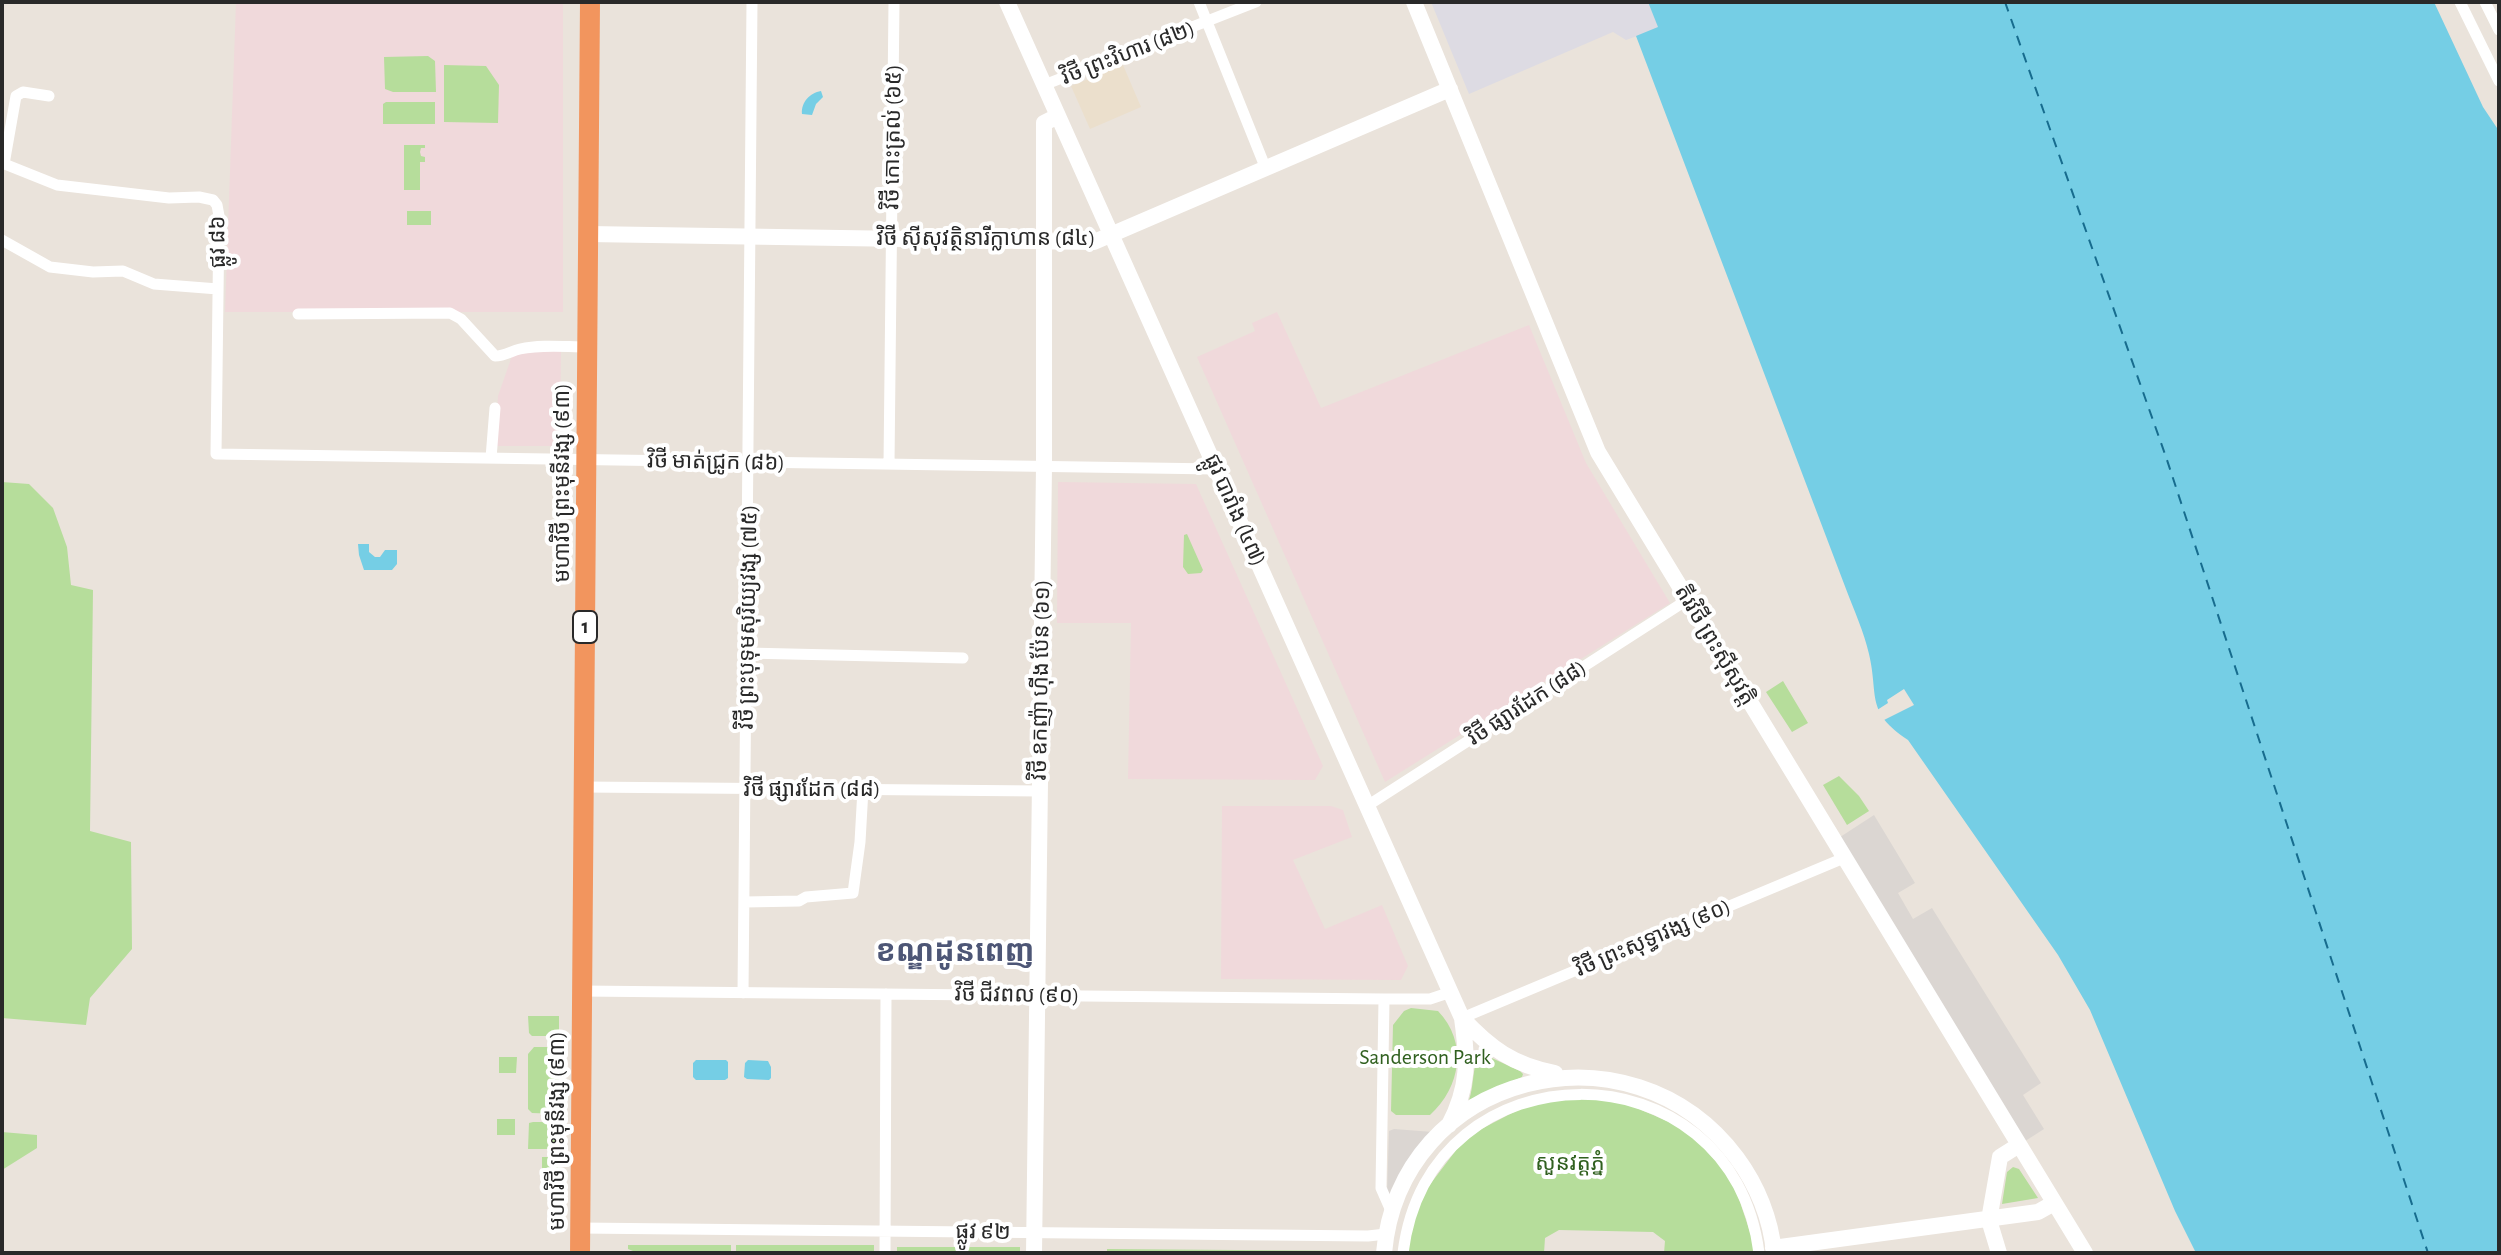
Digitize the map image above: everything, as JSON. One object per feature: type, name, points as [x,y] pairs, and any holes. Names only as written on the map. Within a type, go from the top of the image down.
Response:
[{"type":"highway","name":"មហាវិថី ព្រះមុនីវង្ស (៩៣)","points":[[580,1253],[590,2]]},
{"type":"main road","name":"ផ្លូវ បារាំង (៤៧)","points":[[1007,2],[1462,1018],[1467,1060],[1464,1088],[1449,1125]]},
{"type":"main road","name":"តីរវិថី ព្រះស៊ីសុវត្តិ","points":[[1414,2],[1598,452],[2085,1253]]},
{"type":"main road","name":"វិថី ស៊ីសុវត្ថិនារីក្លាហាន (៨៤)","points":[[588,234],[1094,242],[1450,89]]},
{"type":"main road","name":"វិថី ឧកញ៉ា ហ៊ីង ប៉ែន (៦១)","points":[[1034,1253],[1044,466],[1044,123],[1058,116]]},
{"type":"main road","name":"ផ្លូវ បារាំង (៤៧)","points":[[1462,1018],[1484,1041],[1509,1059],[1538,1070],[1572,1076]]},
{"type":"main road","points":[[1384,1253],[1392,1213],[1409,1174],[1449,1125],[1476,1105],[1506,1090],[1539,1080],[1572,1076],[1614,1079],[1653,1091],[1702,1120],[1747,1171],[1764,1208],[1769,1251],[2038,1212],[2054,1203]]},
{"type":"main road","points":[[1999,1253],[1989,1220],[2000,1157],[2019,1145]]},
{"type":"street","name":"វិថី ព្រះបុទុមសុរិយ្យវង្ស (៧៥)","points":[[743,993],[752,2]]},
{"type":"street","name":"វិថី កោះត្រល់ (៦៥)","points":[[889,464],[894,2]]},
{"type":"street","points":[[1199,2],[1266,169]]},
{"type":"street","name":"វិថី ព្រះវិហារ (៨២)","points":[[1044,85],[1256,2]]},
{"type":"street","points":[[2460,2],[2499,81]]},
{"type":"street","points":[[2485,2],[2499,30]]},
{"type":"street","points":[[3,163],[16,96],[23,92],[49,96]]},
{"type":"street","name":"ផ្លូវ ៨៦","points":[[3,163],[57,185],[169,198],[199,197],[213,200],[217,205],[216,454]]},
{"type":"street","points":[[2,240],[50,267],[93,272],[123,271],[154,284],[218,289]]},
{"type":"street","points":[[298,314],[450,313],[461,319],[495,356],[501,357],[518,349],[587,347]]},
{"type":"street","points":[[491,458],[495,408]]},
{"type":"street","name":"វិថី មាត់ជ្រូក (៨៦)","points":[[216,454],[1216,469]]},
{"type":"street","name":"វិថី ផ្សារដែក (៨៨)","points":[[1367,806],[1687,600]]},
{"type":"street","points":[[747,653],[963,658]]},
{"type":"street","name":"វិថី ផ្សារដែក (៨៨)","points":[[584,787],[1040,791]]},
{"type":"street","points":[[745,902],[799,901],[806,897],[853,893],[863,789]]},
{"type":"street","name":"វិថី ព្រះសុទ្ធាវង្ស (៩០)","points":[[1462,1018],[1844,858]]},
{"type":"street","name":"វិថី ជីវពល (៩០)","points":[[582,991],[1384,999],[1430,999],[1451,992]]},
{"type":"street","points":[[885,1253],[886,994]]},
{"type":"street","points":[[1384,999],[1381,1188],[1392,1213]]},
{"type":"street","points":[[1403,1253],[1417,1199],[1437,1164],[1464,1136],[1497,1114],[1534,1099],[1573,1093],[1613,1096],[1639,1103],[1664,1113],[1705,1142],[1733,1177],[1769,1251]]},
{"type":"street","name":"ផ្លូវ ៩២","points":[[580,1228],[1386,1234]]},
{"type":"shaded area","points":[[236,2],[563,2],[563,312],[225,312]]},
{"type":"shaded area","points":[[1431,2],[1648,2],[1659,28],[1626,40],[1613,32],[1469,94]]},
{"type":"shaded area","points":[[1123,65],[1141,107],[1090,129],[1071,86]]},
{"type":"shaded area","points":[[1277,312],[1321,408],[1529,325],[1586,463],[1670,603],[1385,782],[1197,357],[1255,331],[1252,323]]},
{"type":"shaded area","points":[[561,350],[560,446],[495,446],[498,396],[513,353]]},
{"type":"shaded area","points":[[1058,482],[1196,484],[1323,766],[1315,780],[1128,779],[1131,623],[1057,623]]},
{"type":"shaded area","points":[[1222,806],[1331,806],[1343,810],[1352,837],[1293,860],[1325,929],[1382,905],[1408,966],[1401,980],[1221,979]]},
{"type":"shaded area","points":[[1874,815],[1915,883],[1898,893],[1913,919],[1932,908],[2041,1083],[2023,1095],[2044,1129],[2019,1145],[1834,841]]},
{"type":"shaded area","points":[[1389,1131],[1433,1132],[1410,1159],[1391,1194],[1387,1194]]},
{"type":"green space","points":[[428,56],[435,61],[436,92],[393,92],[385,89],[384,57]]},
{"type":"green space","points":[[444,65],[486,66],[499,85],[498,123],[444,122]]},
{"type":"green space","points":[[435,102],[435,124],[383,124],[383,104]]},
{"type":"green space","points":[[404,145],[425,145],[420,152],[425,162],[420,162],[420,190],[404,190]]},
{"type":"green space","points":[[407,211],[431,211],[431,225],[407,225]]},
{"type":"green space","points":[[2,482],[29,484],[53,508],[67,547],[71,585],[93,590],[90,831],[131,842],[132,949],[90,998],[86,1025],[2,1018]]},
{"type":"green space","points":[[1187,534],[1203,570],[1201,573],[1188,574],[1183,567],[1184,535]]},
{"type":"green space","points":[[1783,681],[1808,723],[1792,732],[1766,692]]},
{"type":"green space","points":[[1839,776],[1869,811],[1847,825],[1823,785]]},
{"type":"green space","name":"Sanderson Park","points":[[1411,1008],[1438,1011],[1448,1023],[1457,1050],[1457,1064],[1449,1091],[1430,1115],[1396,1115],[1391,1111],[1393,1025],[1404,1011]]},
{"type":"green space","points":[[528,1016],[559,1016],[559,1036],[532,1036]]},
{"type":"green space","points":[[534,1047],[559,1047],[559,1114],[532,1113],[528,1109],[528,1054]]},
{"type":"green space","points":[[1483,1054],[1523,1074],[1469,1100],[1477,1060]]},
{"type":"green space","points":[[499,1057],[517,1057],[516,1073],[499,1073]]},
{"type":"green space","name":"សួនវត្ដភ្នំ","points":[[1613,1098],[1686,1129],[1732,1178],[1757,1253],[1664,1253],[1665,1241],[1653,1232],[1559,1230],[1545,1238],[1544,1253],[1405,1253],[1419,1199],[1466,1137],[1535,1101]]},
{"type":"green space","points":[[497,1119],[515,1119],[515,1135],[497,1135]]},
{"type":"green space","points":[[559,1122],[558,1149],[528,1149],[529,1123]]},
{"type":"green space","points":[[2,1132],[37,1135],[37,1148],[2,1170]]},
{"type":"green space","points":[[542,1157],[558,1157],[558,1186],[542,1186]]},
{"type":"green space","points":[[2013,1167],[2019,1169],[2038,1198],[2002,1204],[2007,1172]]},
{"type":"green space","points":[[628,1245],[731,1245],[731,1253],[638,1253],[628,1249]]},
{"type":"green space","points":[[736,1245],[874,1245],[874,1253],[736,1253]]},
{"type":"green space","points":[[897,1247],[1020,1247],[1020,1253],[897,1253]]},
{"type":"green space","points":[[1107,1249],[1367,1251],[1367,1253],[1107,1253]]},
{"type":"water","points":[[1648,2],[2434,2],[2483,107],[2499,131],[2499,1253],[2196,1253],[2175,1211],[2090,1010],[2058,955],[1908,740],[1894,730],[1879,711],[1862,629],[1636,36],[1658,27]]},
{"type":"water","points":[[821,91],[823,97],[812,115],[802,114],[807,99]]},
{"type":"water","points":[[358,544],[369,544],[369,552],[375,557],[380,557],[385,550],[397,550],[397,564],[392,570],[364,570]]},
{"type":"water","points":[[696,1060],[726,1060],[728,1078],[696,1080],[693,1077],[693,1063]]},
{"type":"water","points":[[748,1060],[768,1061],[771,1078],[744,1077]]},
{"type":"pier","points":[[1904,689],[1914,705],[1882,721],[1874,712]]},
{"type":"ferry route","points":[[2005,2],[2166,457],[2428,1253]]},
{"type":"district","name":"ខណ្ឌដូនពេញ","points":[[955,952]]}]
